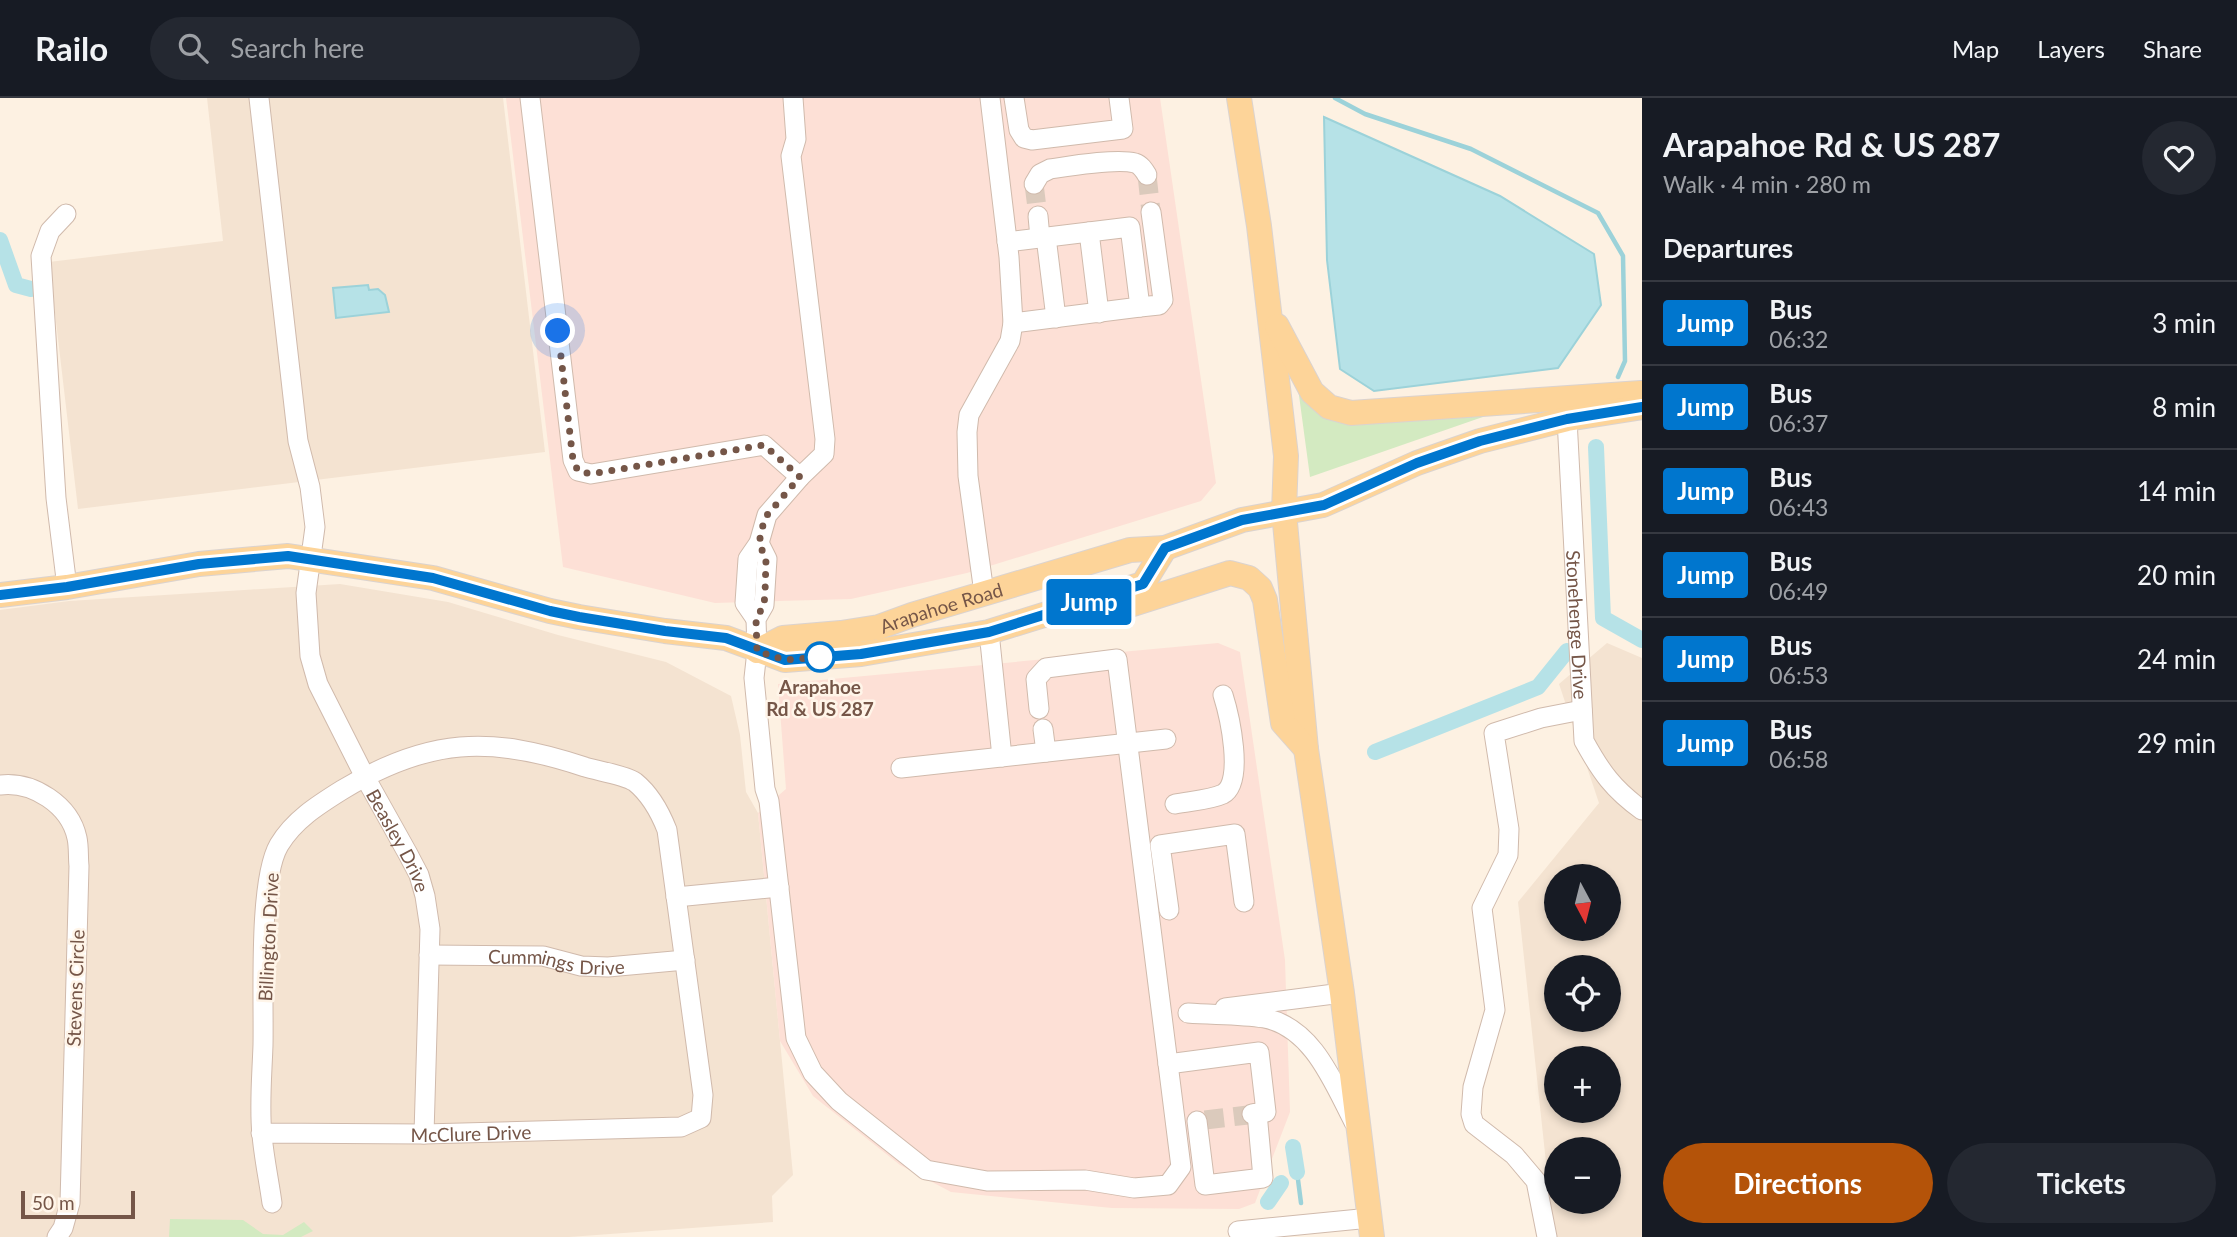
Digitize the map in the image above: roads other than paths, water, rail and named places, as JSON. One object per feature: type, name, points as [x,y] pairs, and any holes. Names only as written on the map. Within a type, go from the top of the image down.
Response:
[{"type":"main road","points":[[1238,98],[1269,305],[1286,456],[1284,512],[1306,749],[1342,993],[1371,1227]]},
{"type":"main road","points":[[1269,305],[1280,333],[1312,392],[1329,407],[1339,411],[1362,414],[1642,393]]},
{"type":"main road","name":"Arapahoe Road","points":[[757,651],[783,638],[879,628],[912,615],[1130,550],[1165,548],[1242,520],[1324,505],[1417,463],[1480,441],[1567,419],[1642,407]]},
{"type":"main road","name":"Arapahoe Road","points":[[0,596],[226,561],[288,556],[403,572],[464,585],[550,611],[665,631],[726,638],[785,660],[861,654],[989,632],[1071,608],[1143,584],[1165,548]]},
{"type":"main road","points":[[1071,608],[1104,613],[1230,573],[1246,576],[1260,588],[1265,600],[1283,723],[1306,749]]},
{"type":"street","name":"Beasley Drive","points":[[259,98],[298,441],[310,487],[314,521],[306,593],[310,656],[318,684],[419,875],[430,929],[424,1134]]},
{"type":"street","points":[[530,98],[573,460],[578,471],[591,474],[764,445],[800,477]]},
{"type":"street","points":[[793,98],[796,139],[791,156],[824,454],[767,515],[759,543],[766,559],[764,605],[756,619],[754,678],[796,1038],[813,1073],[839,1101],[926,1170],[987,1181],[1085,1180],[1134,1188],[1168,1185],[1181,1167],[1117,659],[1046,668],[1036,679],[1039,709]]},
{"type":"street","points":[[984,593],[968,476],[967,432],[969,415],[1010,341],[1013,323],[1007,242],[990,98]]},
{"type":"street","points":[[1014,98],[1019,130],[1024,138],[1032,140],[1123,129],[1119,98]]},
{"type":"street","points":[[1034,184],[1040,174],[1050,169],[1120,162],[1135,163],[1142,167],[1147,175]]},
{"type":"street","points":[[1013,323],[1159,305],[1163,300],[1151,212]]},
{"type":"street","points":[[66,214],[50,231],[41,256],[56,498],[67,587]]},
{"type":"street","points":[[1038,216],[1056,318]]},
{"type":"street","points":[[1007,242],[1130,226],[1140,307]]},
{"type":"street","points":[[1089,232],[1099,313]]},
{"type":"street","name":"Stonehenge Drive","points":[[1567,419],[1584,741],[1600,769],[1619,793],[1642,810]]},
{"type":"street","points":[[989,632],[1002,757]]},
{"type":"street","points":[[1175,804],[1223,794],[1231,788],[1235,775],[1229,714],[1223,695]]},
{"type":"street","points":[[1547,1237],[1536,1181],[1514,1155],[1474,1125],[1471,1114],[1473,1087],[1495,1010],[1482,908],[1508,855],[1509,829],[1494,733],[1541,718],[1581,710]]},
{"type":"street","points":[[1043,729],[1046,752]]},
{"type":"street","points":[[901,768],[1166,739]]},
{"type":"street","name":"Billington Drive","points":[[272,1203],[261,1133],[266,924],[269,875],[278,847],[292,828],[312,809],[365,777],[400,760],[447,747],[495,746],[550,755],[634,781],[657,806],[667,830],[702,1095],[701,1118],[681,1127]]},
{"type":"street","name":"Stevens Circle","points":[[0,785],[30,788],[51,799],[67,816],[77,837],[79,866],[69,1203],[63,1228],[57,1237]]},
{"type":"street","points":[[1169,911],[1160,845],[1236,834],[1244,902]]},
{"type":"street","points":[[676,897],[779,887]]},
{"type":"street","name":"Cummings Drive","points":[[429,956],[543,956],[582,966],[608,967],[685,960]]},
{"type":"street","points":[[1162,1016],[1342,993]]},
{"type":"street","points":[[1188,1013],[1266,1018],[1298,1033],[1324,1064],[1360,1133]]},
{"type":"street","points":[[1168,1064],[1259,1052],[1266,1112],[1252,1114],[1263,1178],[1205,1185],[1201,1121],[1175,1124]]},
{"type":"street","name":"McClure Drive","points":[[261,1133],[424,1134],[681,1127]]},
{"type":"street","points":[[1238,1231],[1371,1227]]},
{"type":"water","points":[[1324,117],[1500,196],[1594,254],[1601,305],[1558,368],[1374,391],[1340,369],[1327,260]]},
{"type":"water","points":[[368,285],[369,290],[378,289],[385,295],[389,312],[336,318],[333,288]]},
{"type":"waterway","points":[[1335,98],[1365,114],[1471,149],[1598,213],[1623,256],[1625,361],[1618,377]]},
{"type":"waterway","points":[[0,240],[16,285],[31,289]]},
{"type":"waterway","points":[[1596,447],[1603,618],[1642,640]]},
{"type":"waterway","points":[[1375,752],[1538,687],[1567,651]]},
{"type":"waterway","points":[[1293,1147],[1297,1172]]},
{"type":"waterway","points":[[1297,1172],[1301,1203]]},
{"type":"waterway","points":[[1268,1202],[1281,1183]]},
{"type":"tunnel","points":[[1147,175],[1151,212]]},
{"type":"tunnel","points":[[1034,184],[1038,216]]},
{"type":"tunnel","points":[[1205,1120],[1248,1115]]},
{"type":"place","name":"Arapahoe Rd & US 287","points":[[820,657]]}]
